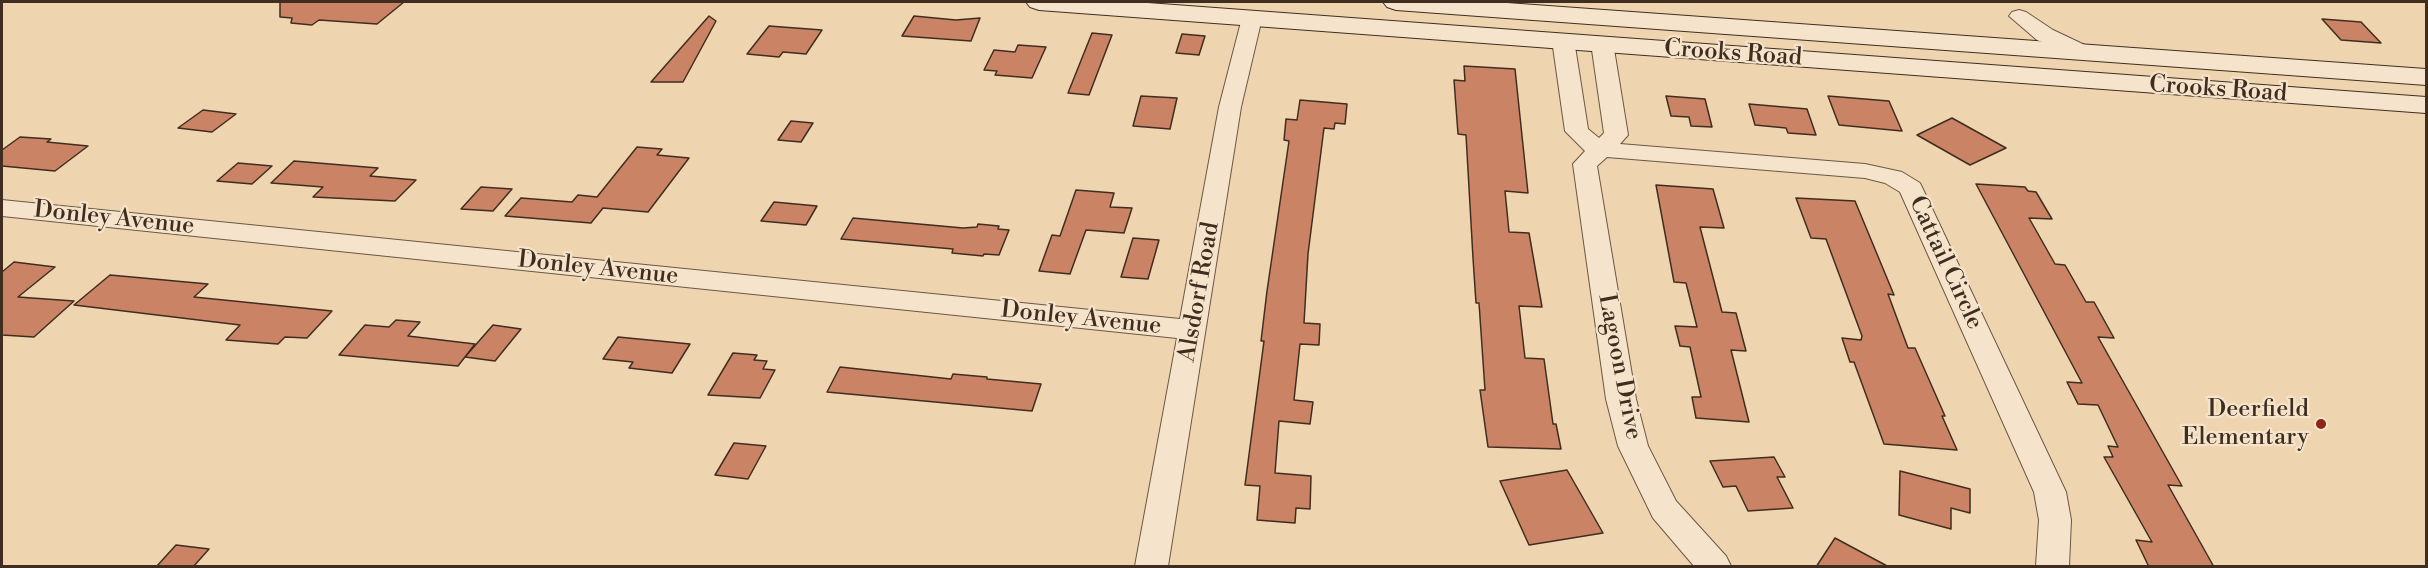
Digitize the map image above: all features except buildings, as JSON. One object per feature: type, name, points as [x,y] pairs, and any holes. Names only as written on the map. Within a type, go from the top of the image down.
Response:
[{"type":"main road","name":"Crooks Road","points":[[1039,2],[2427,105]]},
{"type":"main road","name":"Crooks Road","points":[[1396,2],[2427,77]]},
{"type":"main road","points":[[1694,51],[1718,48],[1726,43],[1729,38],[1719,26]]},
{"type":"main road","points":[[2049,77],[2047,69],[2055,58],[2081,52]]},
{"type":"street","points":[[1998,46],[2016,33],[2015,9]]},
{"type":"street","points":[[2015,9],[2045,35],[2081,52]]},
{"type":"street","name":"Alsdorf Road","points":[[1152,567],[1230,107],[1252,18]]},
{"type":"street","points":[[1563,40],[1577,131],[1598,149]]},
{"type":"street","name":"Lagoon Drive","points":[[1602,44],[1616,135],[1598,149],[1585,164],[1621,399],[1633,446],[1664,509],[1714,567]]},
{"type":"street","name":"Cattail Circle","points":[[1598,149],[1865,171],[1893,177],[1911,188],[2050,492],[2055,520],[2053,567]]},
{"type":"street","name":"Donley Avenue","points":[[2,208],[1194,330]]},
{"type":"place","name":"Deerfield Elementary","points":[[2321,424]]}]
